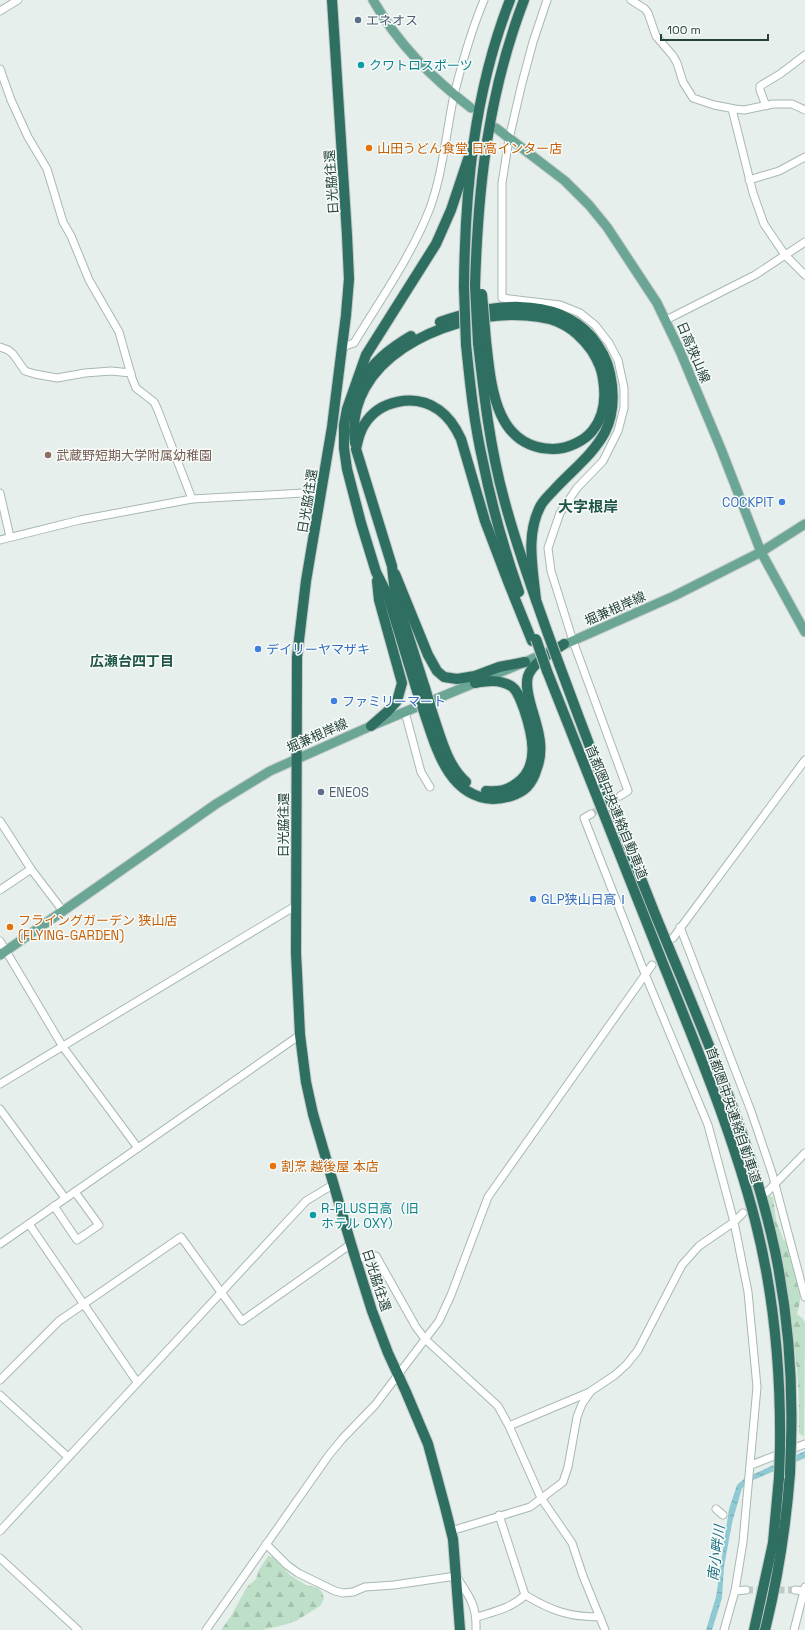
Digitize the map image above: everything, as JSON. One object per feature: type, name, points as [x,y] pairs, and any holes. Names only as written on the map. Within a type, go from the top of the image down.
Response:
[{"type":"highway","name":"日光脇往還","points":[[332,0],[349,271],[346,315],[322,492],[300,625],[296,686],[296,952],[300,1035],[306,1082],[313,1114],[351,1244],[388,1353],[428,1444],[453,1539],[460,1630]]},
{"type":"highway","points":[[510,0],[488,67],[473,144],[466,221],[464,287],[466,344],[477,433],[490,495],[508,560],[534,640]]},
{"type":"highway","name":"首都圏中央連絡自動車道","points":[[524,0],[504,61],[494,99],[482,168],[477,227],[478,286],[489,431],[503,498],[536,600],[597,769],[729,1098],[758,1186],[775,1250],[788,1335],[792,1410],[790,1473],[783,1544],[765,1630]]},
{"type":"highway","points":[[473,144],[451,210],[436,244],[370,350],[361,368],[347,409],[344,425],[344,448],[359,515],[376,572],[388,596],[430,716],[445,750],[465,782],[484,791],[496,792],[510,789],[524,778],[530,767],[533,754],[532,739],[527,719],[518,694],[512,686],[502,682],[490,681],[475,683]]},
{"type":"highway","points":[[353,394],[374,363],[391,347],[435,324],[453,317],[488,309],[528,307],[558,314],[574,322],[587,332],[597,344],[608,363],[613,390],[611,414],[605,432],[589,455],[565,478],[542,505],[533,529],[531,551],[536,600]]},
{"type":"highway","points":[[482,342],[495,399],[502,417],[510,430],[519,438],[542,449],[558,449],[582,440],[592,432],[598,423],[604,407],[606,396],[602,373],[596,358],[587,344],[574,332],[559,322],[526,315],[501,315],[454,324],[417,339],[395,354],[377,371],[366,388],[359,403],[353,429],[356,449],[392,566],[428,655],[437,671],[444,677],[457,679],[474,676],[499,667],[525,662]]},
{"type":"highway","points":[[356,449],[359,435],[364,424],[385,406],[402,401],[419,401],[439,410],[450,420],[461,439],[485,521],[509,584],[534,640]]},
{"type":"highway","points":[[392,566],[395,594],[421,690]]},
{"type":"highway","points":[[371,726],[397,701],[402,683],[379,600],[376,572]]},
{"type":"highway","name":"首都圏中央連絡自動車道","points":[[534,640],[690,1030],[717,1102],[747,1190],[763,1254],[770,1294],[779,1375],[780,1448],[779,1478],[773,1542],[754,1630]]},
{"type":"highway","points":[[430,716],[439,757],[450,774],[459,784],[470,792],[486,798],[500,799],[526,788],[534,777],[539,762],[541,748],[540,735],[528,692],[528,675],[534,666],[568,642]]},
{"type":"main road","points":[[373,0],[391,30],[412,56],[429,74],[454,96],[471,108]]},
{"type":"main road","name":"日高狭山線","points":[[496,128],[565,181],[607,227],[643,280],[666,320],[721,449],[760,552],[805,632]]},
{"type":"main road","name":"堀兼根岸線","points":[[3,953],[216,804],[270,771],[371,726],[525,662],[674,596],[760,552],[805,524]]},
{"type":"street","points":[[0,11],[18,0]]},
{"type":"street","points":[[342,347],[354,343],[394,278],[430,208],[454,96],[473,26],[484,0]]},
{"type":"street","points":[[547,0],[533,42],[509,139],[502,183],[502,298],[560,305],[580,313],[595,325],[609,343],[618,360],[624,388],[624,408],[618,431],[603,461],[577,488],[560,513],[548,548],[551,571],[568,642],[628,791],[620,796]]},
{"type":"street","points":[[631,0],[645,9],[648,13],[656,36],[673,56],[677,63],[683,82],[693,98],[732,109],[744,110],[773,104],[792,104],[805,110]]},
{"type":"street","points":[[766,106],[760,86],[780,74],[805,55]]},
{"type":"street","points":[[0,69],[11,100],[22,124],[47,169],[63,222],[71,236],[89,280],[119,332],[136,388],[154,402],[192,499]]},
{"type":"street","points":[[732,109],[749,180],[764,224],[785,255],[805,275]]},
{"type":"street","points":[[749,180],[779,171],[805,157]]},
{"type":"street","points":[[666,320],[755,275],[805,242]]},
{"type":"street","points":[[0,347],[13,354],[25,371],[35,374],[57,378],[85,373],[112,371],[131,372]]},
{"type":"street","points":[[0,540],[80,520],[192,499],[322,492]]},
{"type":"street","points":[[0,493],[10,537]]},
{"type":"street","points":[[404,712],[415,755],[421,772],[430,787]]},
{"type":"street","points":[[673,938],[805,760]]},
{"type":"street","points":[[591,814],[584,818],[645,974],[708,1125],[734,1222],[748,1292],[757,1387],[743,1542],[735,1591],[724,1630]]},
{"type":"street","points":[[0,821],[31,869],[63,911]]},
{"type":"street","points":[[0,890],[31,869]]},
{"type":"street","points":[[0,1084],[297,905]]},
{"type":"street","points":[[680,927],[751,1111],[775,1184],[805,1297]]},
{"type":"street","points":[[0,941],[3,953],[63,1047],[138,1148]]},
{"type":"street","points":[[206,1630],[329,1455],[375,1405],[439,1321],[451,1295],[488,1197],[652,965]]},
{"type":"street","points":[[0,1244],[300,1035]]},
{"type":"street","points":[[0,1109],[65,1198]]},
{"type":"street","points":[[767,1192],[796,1160],[805,1153]]},
{"type":"street","points":[[0,1531],[306,1201],[334,1184]]},
{"type":"street","points":[[54,1206],[77,1240],[98,1226],[75,1192]]},
{"type":"street","points":[[509,1426],[591,1391],[615,1375],[627,1364],[638,1350],[682,1265],[699,1246],[734,1222],[743,1213]]},
{"type":"street","points":[[29,1224],[137,1382]]},
{"type":"street","points":[[0,1380],[59,1321],[181,1237],[242,1321],[351,1244]]},
{"type":"street","points":[[356,1259],[376,1256],[412,1322],[425,1339],[498,1406],[509,1426],[541,1498],[572,1542],[582,1576],[605,1630]]},
{"type":"street","points":[[451,1531],[499,1515],[530,1507],[563,1482],[568,1467],[577,1417],[582,1404],[591,1391]]},
{"type":"street","points":[[0,1395],[68,1457]]},
{"type":"street","points":[[751,1464],[805,1444]]},
{"type":"street","points":[[716,1509],[723,1515]]},
{"type":"street","points":[[499,1515],[525,1595],[556,1611],[570,1615],[600,1617]]},
{"type":"street","points":[[266,1544],[287,1565],[298,1573],[335,1591],[343,1593],[353,1592],[365,1587],[394,1585],[456,1576],[469,1597],[476,1617],[476,1630]]},
{"type":"street","points":[[0,1558],[78,1630]]},
{"type":"street","points":[[735,1591],[746,1590]]},
{"type":"street","points":[[794,1630],[805,1590],[795,1590]]},
{"type":"street","points":[[476,1617],[498,1611],[521,1600],[525,1595]]},
{"type":"green space","points":[[768,1196],[773,1197],[776,1220],[783,1239],[788,1244],[800,1292],[800,1302],[797,1314],[805,1323],[804,1437],[799,1433],[796,1364],[789,1317],[765,1205]]},
{"type":"green space","points":[[268,1556],[273,1557],[290,1575],[306,1585],[318,1588],[322,1592],[324,1599],[320,1606],[296,1621],[284,1625],[262,1630],[221,1630],[231,1616],[247,1587],[256,1579],[259,1570]]},
{"type":"water","points":[[805,1451],[805,1458],[751,1481],[742,1488],[732,1523],[724,1567],[722,1598],[712,1630],[706,1630],[716,1597],[729,1509],[737,1485],[745,1478]]},
{"type":"tunnel","points":[[591,814],[620,796]]},
{"type":"tunnel","points":[[746,1590],[795,1590]]},
{"type":"place","name":"エネオス","points":[[358,20]]},
{"type":"place","name":"クワトロスポーツ","points":[[361,65]]},
{"type":"place","name":"山田うどん食堂 日高インター店","points":[[369,148]]},
{"type":"place","name":"武蔵野短期大学附属幼稚園","points":[[48,455]]},
{"type":"place","name":"COCKPIT","points":[[782,502]]},
{"type":"place","name":"デイリーヤマザキ","points":[[258,649]]},
{"type":"place","name":"ファミリーマート","points":[[334,701]]},
{"type":"place","name":"ENEOS","points":[[321,792]]},
{"type":"place","name":"GLP狭山日高Ⅰ","points":[[533,899]]},
{"type":"place","name":"フライングガーデン 狭山店 (FLYING-GARDEN)","points":[[10,927]]},
{"type":"place","name":"割烹 越後屋 本店","points":[[273,1166]]},
{"type":"place","name":"R-PLUS日高（旧 ホテル OXY）","points":[[313,1215]]},
{"type":"district","name":"大字根岸","points":[[588,507]]},
{"type":"district","name":"広瀬台四丁目","points":[[132,661]]},
{"type":"water label","name":"南小畔川","points":[[716,1553]]}]
